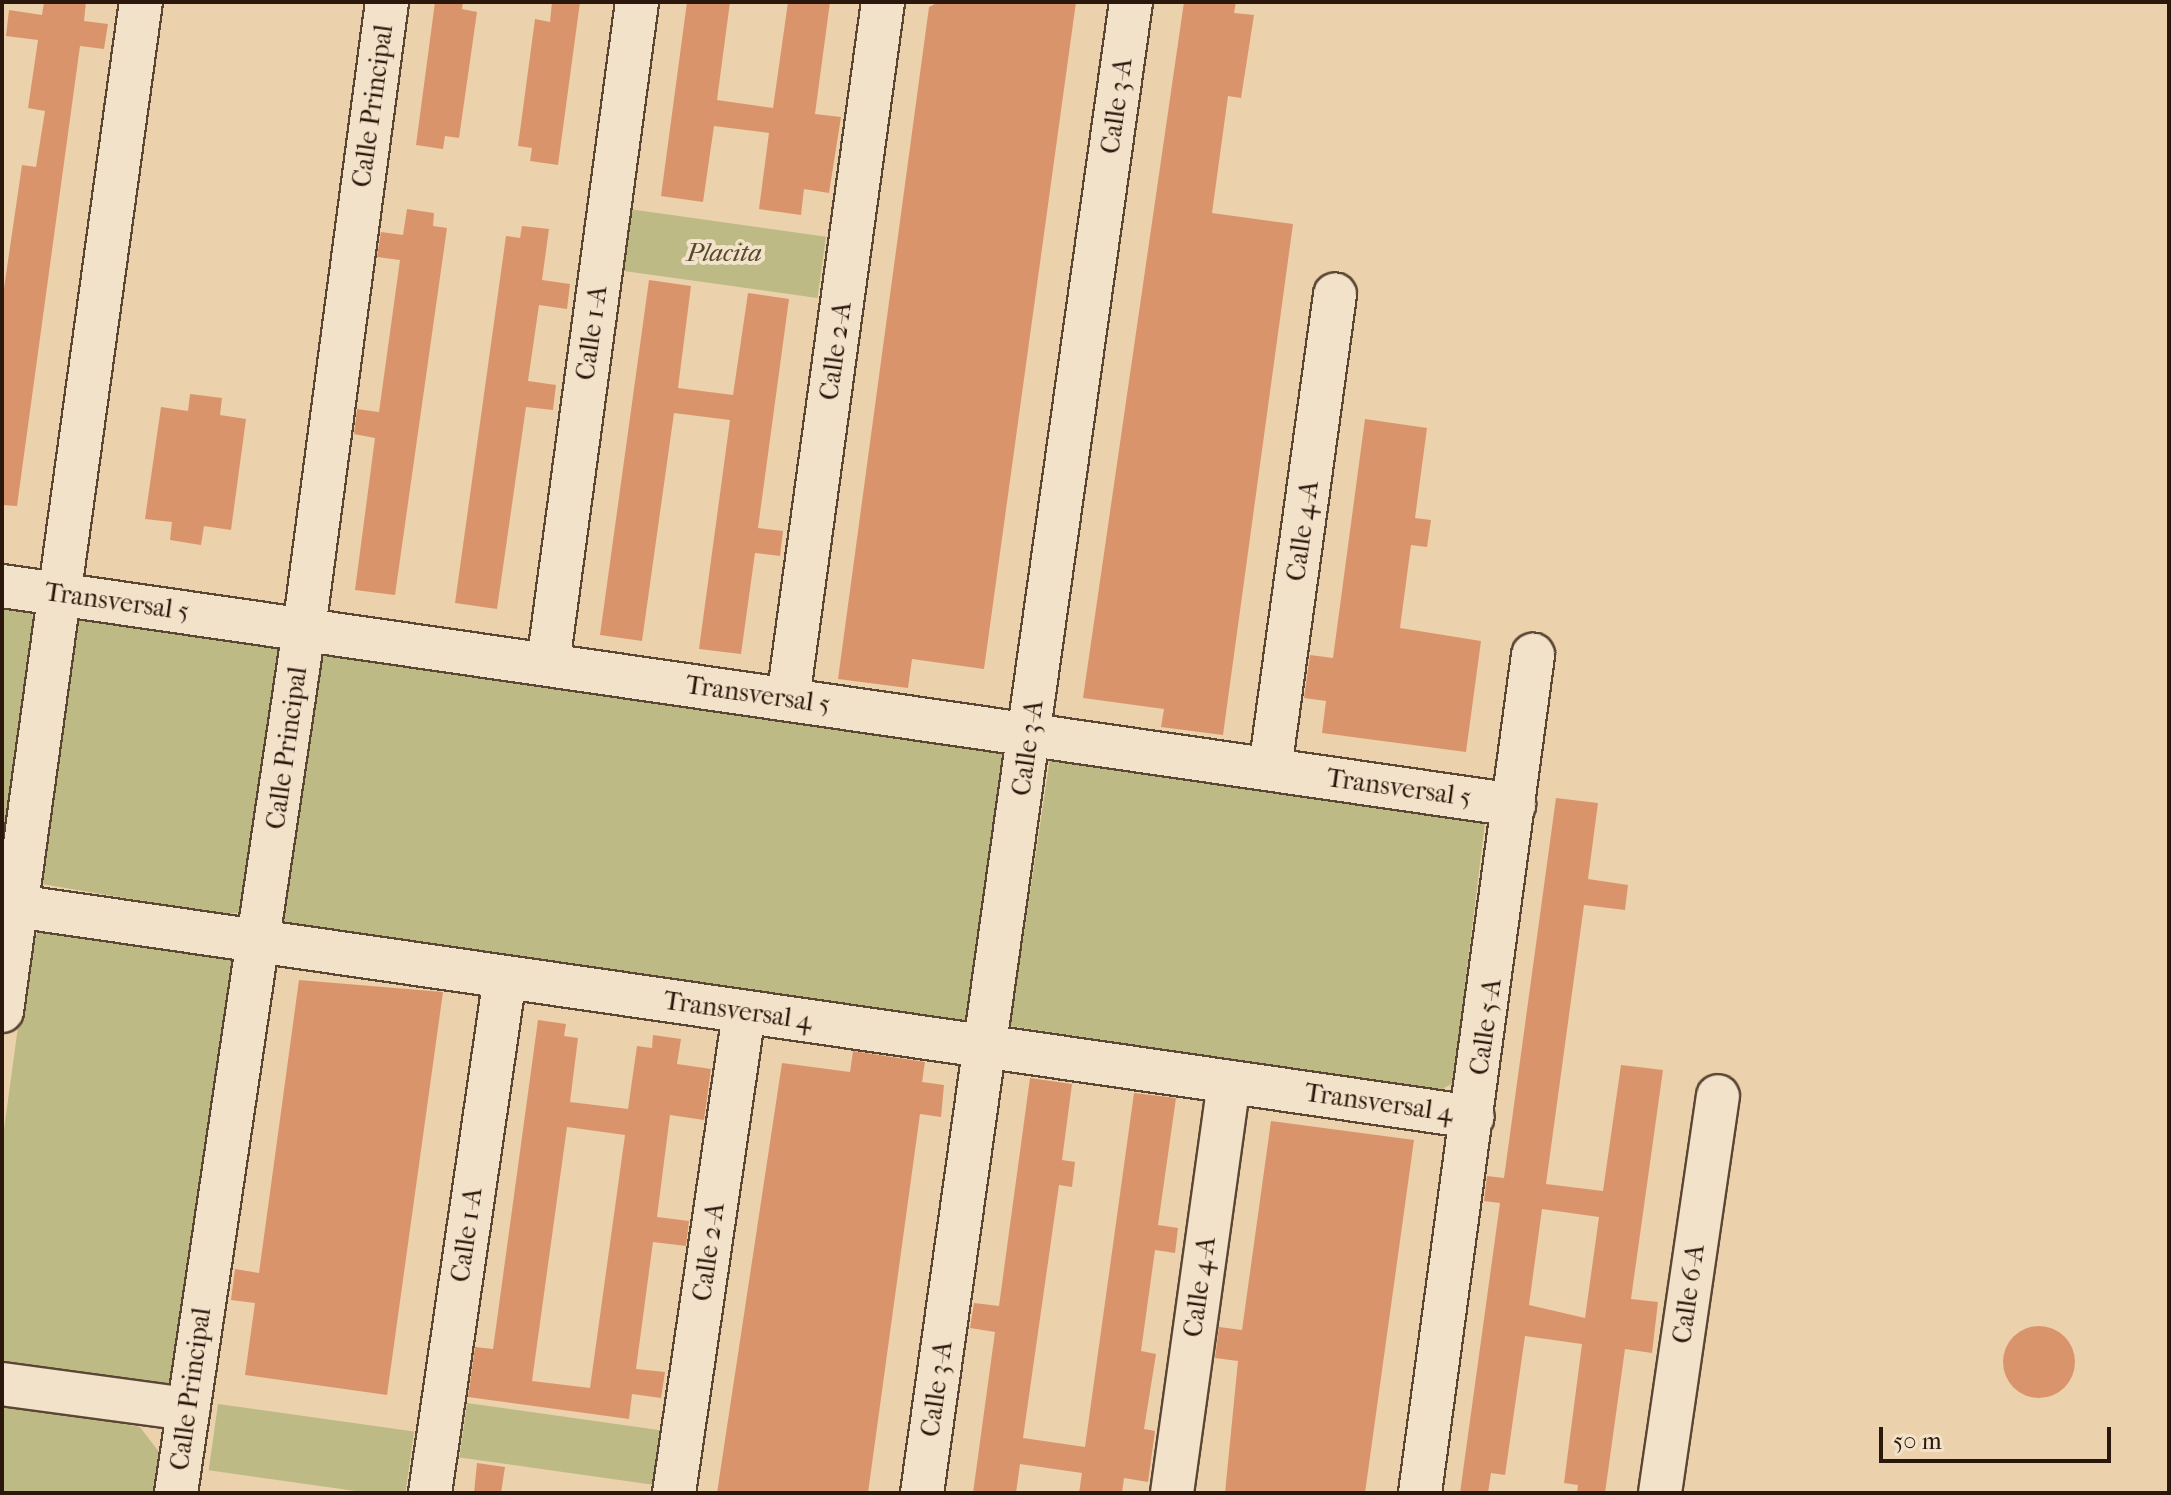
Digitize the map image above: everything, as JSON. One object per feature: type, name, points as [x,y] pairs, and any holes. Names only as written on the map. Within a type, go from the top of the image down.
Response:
[{"type":"street","points":[[2,1011],[9,905],[60,594],[141,2]]},
{"type":"street","name":"Calle Principal","points":[[176,1493],[304,629],[387,2]]},
{"type":"street","name":"Calle 1-A","points":[[548,664],[637,2]]},
{"type":"street","name":"Calle 2-A","points":[[788,699],[883,2]]},
{"type":"street","name":"Calle 3-A","points":[[922,1493],[1131,2]]},
{"type":"street","name":"Calle 4-A","points":[[1270,769],[1335,294]]},
{"type":"street","name":"Transversal 5","points":[[2,586],[1514,805]]},
{"type":"street","name":"Calle 5-A","points":[[1420,1493],[1533,655]]},
{"type":"street","name":"Transversal 4","points":[[9,905],[1473,1117]]},
{"type":"street","name":"Calle 1-A","points":[[430,1493],[505,977]]},
{"type":"street","name":"Calle 2-A","points":[[674,1493],[744,1012]]},
{"type":"street","name":"Calle 4-A","points":[[1172,1493],[1229,1082]]},
{"type":"street","name":"Calle 6-A","points":[[1660,1493],[1718,1096]]},
{"type":"street","points":[[2,1384],[188,1409]]},
{"type":"green space","name":"Placita","points":[[629,209],[826,237],[817,298],[620,270]]},
{"type":"green space","points":[[2,606],[30,610],[35,622],[2,863]]},
{"type":"green space","points":[[77,618],[282,649],[240,912],[224,915],[42,884]]},
{"type":"green space","points":[[321,653],[1008,750],[970,1021],[283,924]]},
{"type":"green space","points":[[1050,758],[1485,823],[1453,1083],[1439,1091],[1010,1026]]},
{"type":"green space","points":[[41,928],[225,954],[235,965],[177,1374],[170,1388],[2,1369],[2,1144],[29,946]]},
{"type":"green space","points":[[2,1403],[140,1427],[159,1452],[160,1493],[2,1493]]},
{"type":"green space","points":[[467,1403],[664,1431],[656,1485],[459,1457]]},
{"type":"green space","points":[[218,1404],[414,1432],[405,1493],[370,1493],[209,1470]]},
{"type":"building","points":[[44,2],[86,2],[84,21],[108,24],[104,49],[80,46],[17,506],[2,505],[2,302],[22,165],[36,167],[45,111],[28,108],[38,40],[6,36],[9,10],[42,15]]},
{"type":"building","points":[[435,2],[463,2],[462,9],[477,12],[459,138],[445,136],[443,149],[416,145]]},
{"type":"building","points":[[552,2],[580,2],[558,165],[530,161],[532,148],[518,146],[535,19],[550,22]]},
{"type":"building","points":[[687,2],[730,2],[717,100],[773,108],[788,2],[830,2],[815,114],[841,117],[829,193],[804,189],[801,215],[759,209],[769,133],[714,126],[703,202],[661,196]]},
{"type":"building","points":[[939,2],[1076,2],[984,669],[912,659],[908,688],[838,679],[929,7]]},
{"type":"building","points":[[1184,2],[1236,2],[1234,13],[1254,15],[1241,98],[1228,96],[1212,213],[1293,224],[1223,735],[1161,727],[1164,709],[1083,698]]},
{"type":"building","points":[[407,209],[434,213],[433,226],[447,228],[395,595],[355,590],[375,438],[354,434],[357,409],[379,412],[400,260],[377,257],[381,232],[403,235]]},
{"type":"building","points":[[522,226],[549,229],[542,280],[570,284],[567,309],[539,305],[528,381],[556,385],[553,410],[526,407],[497,609],[455,603],[506,236],[520,238]]},
{"type":"building","points":[[649,280],[691,286],[678,388],[733,395],[748,293],[789,299],[758,528],[783,531],[780,556],[755,553],[741,654],[699,649],[730,420],[674,413],[642,641],[600,635]]},
{"type":"building","points":[[190,394],[222,398],[220,415],[246,419],[231,530],[204,526],[201,545],[170,540],[172,522],[145,519],[161,407],[188,411]]},
{"type":"building","points":[[1365,419],[1427,428],[1415,518],[1431,520],[1427,547],[1411,545],[1400,628],[1481,641],[1466,752],[1322,733],[1326,701],[1304,698],[1310,655],[1333,658]]},
{"type":"building","points":[[1556,798],[1598,803],[1588,879],[1628,885],[1625,910],[1584,905],[1546,1184],[1603,1191],[1621,1065],[1663,1070],[1631,1299],[1658,1302],[1652,1353],[1625,1349],[1605,1493],[1577,1493],[1578,1485],[1564,1483],[1582,1344],[1525,1336],[1505,1475],[1491,1473],[1488,1493],[1460,1493],[1500,1203],[1484,1201],[1487,1176],[1504,1178]],"holes":[[[1542,1209],[1599,1217],[1585,1318],[1529,1305]]]},
{"type":"building","points":[[299,980],[443,992],[387,1395],[245,1375],[255,1303],[231,1300],[235,1269],[259,1273]]},
{"type":"building","points":[[538,1020],[566,1024],[564,1036],[578,1038],[570,1102],[628,1109],[637,1046],[652,1048],[653,1035],[681,1039],[677,1064],[711,1069],[704,1120],[670,1115],[657,1217],[689,1221],[686,1246],[653,1242],[636,1369],[665,1372],[661,1398],[632,1394],[629,1419],[468,1397],[475,1347],[493,1349]],"holes":[[[567,1127],[625,1135],[590,1388],[532,1381]]]},
{"type":"building","points":[[853,1051],[925,1062],[922,1082],[944,1085],[941,1117],[920,1114],[868,1493],[717,1493],[782,1063],[850,1072]]},
{"type":"building","points":[[1030,1078],[1072,1084],[1062,1160],[1075,1162],[1072,1187],[1059,1185],[1023,1438],[1085,1447],[1134,1093],[1176,1098],[1158,1225],[1178,1228],[1175,1253],[1155,1250],[1141,1351],[1156,1354],[1144,1429],[1155,1431],[1148,1482],[1124,1478],[1122,1493],[1079,1493],[1082,1473],[1020,1464],[1016,1493],[973,1493],[995,1332],[970,1328],[974,1303],[999,1306]]},
{"type":"building","points":[[1271,1121],[1414,1140],[1365,1493],[1225,1493],[1238,1361],[1215,1358],[1219,1327],[1242,1330]]},
{"type":"building","points":[[2046,1326],[2065,1336],[2073,1348],[2073,1376],[2065,1388],[2053,1396],[2032,1398],[2013,1388],[2005,1376],[2003,1355],[2013,1336],[2025,1328]]},
{"type":"building","points":[[477,1463],[505,1467],[501,1493],[474,1493]]}]
